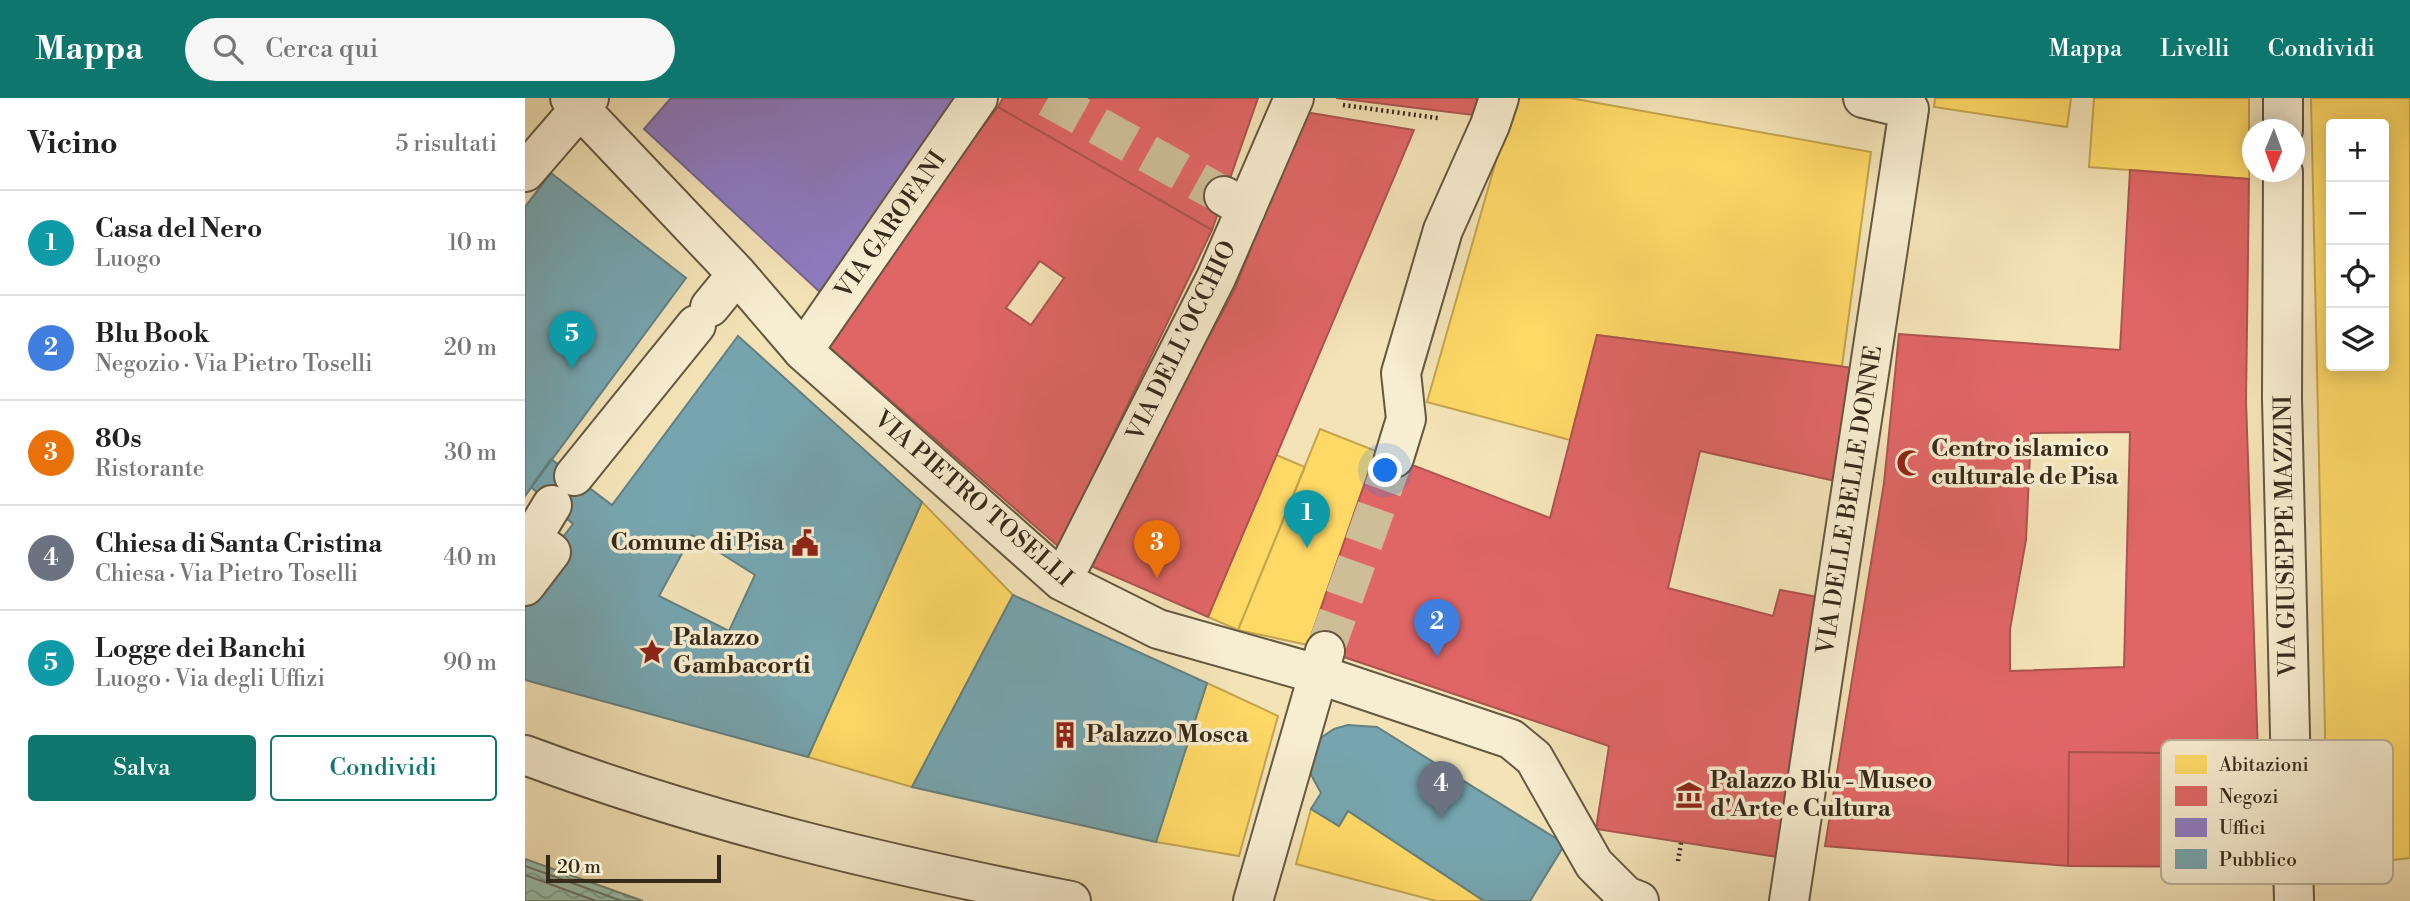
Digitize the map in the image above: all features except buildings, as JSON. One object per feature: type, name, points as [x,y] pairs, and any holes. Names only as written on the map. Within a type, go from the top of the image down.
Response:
[{"type":"street","name":"VIA GAROFANI","points":[[803,351],[978,98]]},
{"type":"street","name":"VIA DELL'OCCHIO","points":[[1062,581],[1216,278],[1235,203],[1294,98]]},
{"type":"street","points":[[1863,98],[1910,103]]},
{"type":"street","points":[[2283,98],[2283,119]]},
{"type":"street","name":"VIA PIETRO TOSELLI","points":[[580,101],[803,351],[1062,581],[1158,629],[1321,662],[1511,739],[1534,758],[1594,864],[1626,896],[1639,901]]},
{"type":"street","points":[[525,172],[580,101]]},
{"type":"street","name":"VIA DELLE BELLE DONNE","points":[[1789,901],[1910,103]]},
{"type":"street","points":[[1394,458],[1406,419],[1401,373],[1443,230],[1495,111]]},
{"type":"street","name":"VIA GIUSEPPE MAZZINI","points":[[2283,182],[2282,399],[2290,740]]},
{"type":"street","points":[[525,586],[551,552],[528,535],[737,274]]},
{"type":"street","points":[[1253,901],[1321,662]]},
{"type":"street","points":[[525,755],[599,783],[728,824],[1071,901]]},
{"type":"path","points":[[1294,98],[1495,111]]},
{"type":"path","points":[[1678,861],[1681,842]]},
{"type":"water","points":[[525,859],[643,901],[525,901]]},
{"type":"tunnel","points":[[1048,98],[1224,196]]},
{"type":"tunnel","points":[[1325,651],[1394,458]]},
{"type":"place","name":"Logge dei Banchi","points":[[572,369]]},
{"type":"place","name":"Centro islamico culturale de Pisa","points":[[1910,463]]},
{"type":"place","name":"Comune di Pisa","points":[[805,543]]},
{"type":"place","name":"Casa del Nero","points":[[1307,548]]},
{"type":"place","name":"80s","points":[[1157,578]]},
{"type":"place","name":"Palazzo Gambacorti","points":[[652,652]]},
{"type":"place","name":"Blu Book","points":[[1437,657]]},
{"type":"place","name":"Palazzo Mosca","points":[[1065,735]]},
{"type":"place","name":"Palazzo Blu - Museo d'Arte e Cultura","points":[[1689,795]]},
{"type":"place","name":"Chiesa di Santa Cristina","points":[[1441,819]]}]
